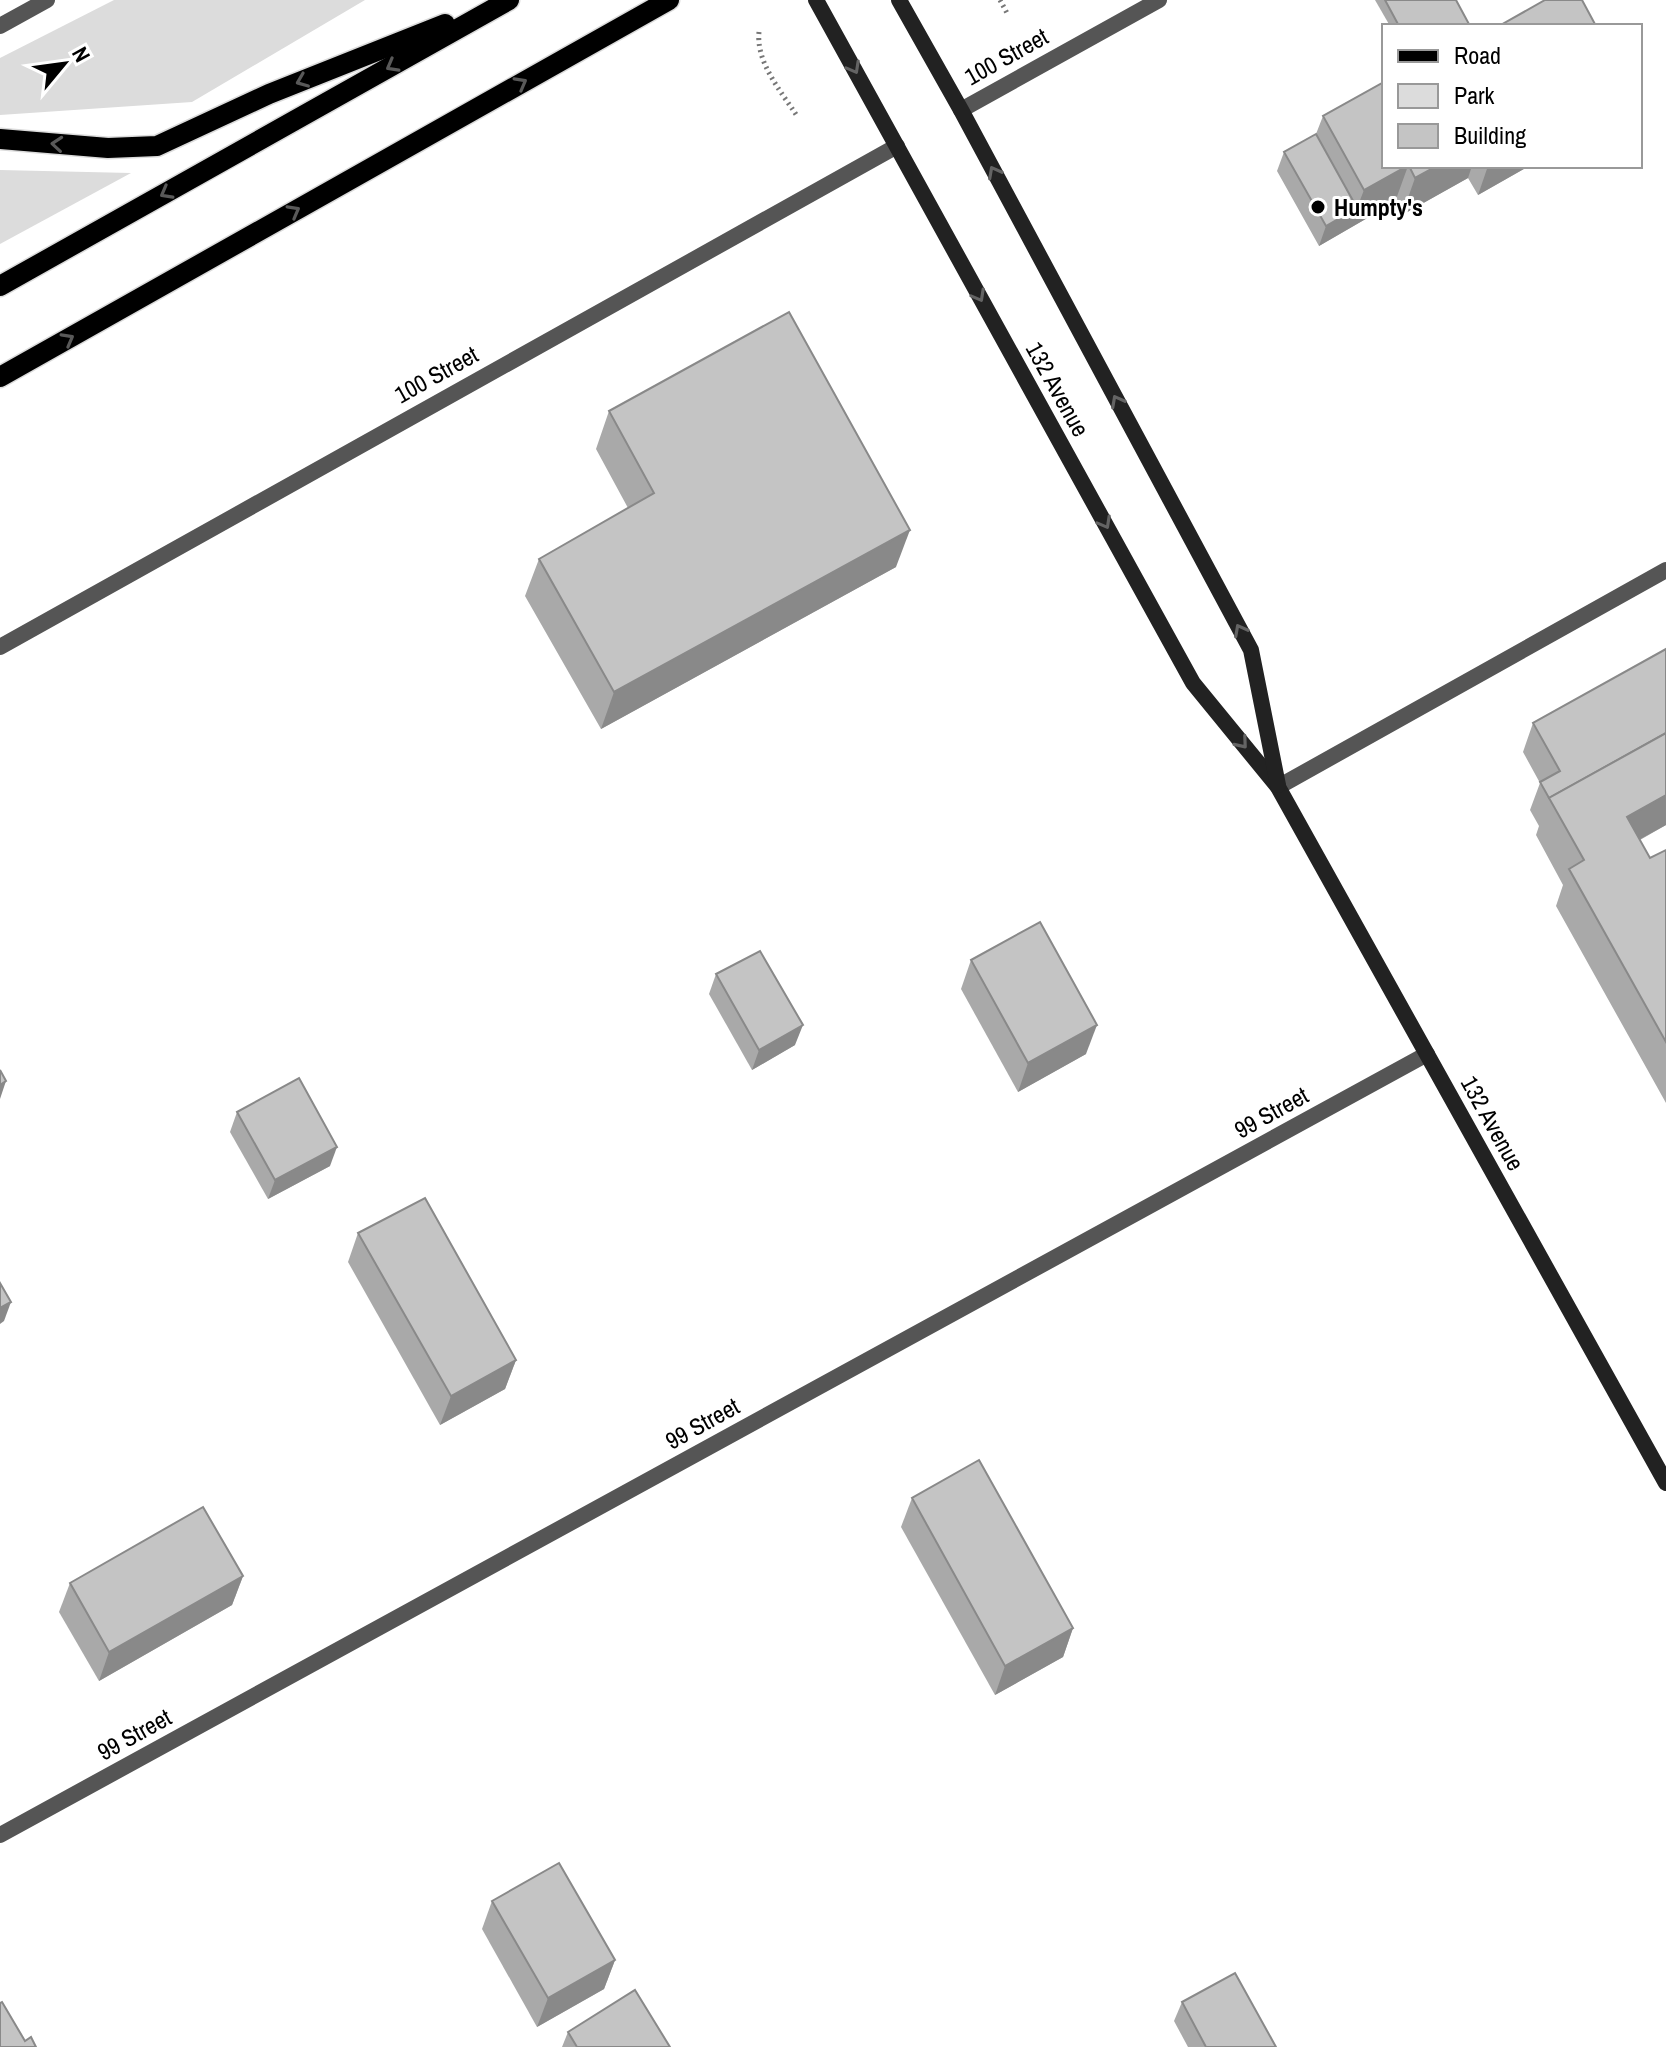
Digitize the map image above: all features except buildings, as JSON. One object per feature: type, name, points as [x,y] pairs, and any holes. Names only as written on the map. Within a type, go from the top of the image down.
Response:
[{"type":"main road","points":[[0,139],[108,148],[157,146],[269,94],[507,0]]},
{"type":"main road","points":[[0,286],[507,0]]},
{"type":"main road","points":[[0,377],[669,0]]},
{"type":"main road","name":"132 Avenue","points":[[816,0],[1193,683],[1278,787],[1666,1483]]},
{"type":"main road","name":"132 Avenue","points":[[899,0],[1251,650],[1278,787]]},
{"type":"street","points":[[0,26],[47,0]]},
{"type":"street","name":"100 Street","points":[[961,110],[1159,0]]},
{"type":"street","name":"100 Street","points":[[0,647],[897,146]]},
{"type":"street","points":[[1278,787],[1666,570]]},
{"type":"street","name":"99 Street","points":[[0,1835],[1427,1054]]},
{"type":"path","points":[[1000,0],[1007,13]]},
{"type":"path","points":[[759,32],[757,48],[797,116]]},
{"type":"green space","points":[[114,0],[365,0],[192,102],[0,115],[0,58]]},
{"type":"green space","points":[[0,170],[131,173],[0,244]]},
{"type":"place","name":"Humpty's","points":[[1318,207]]}]
